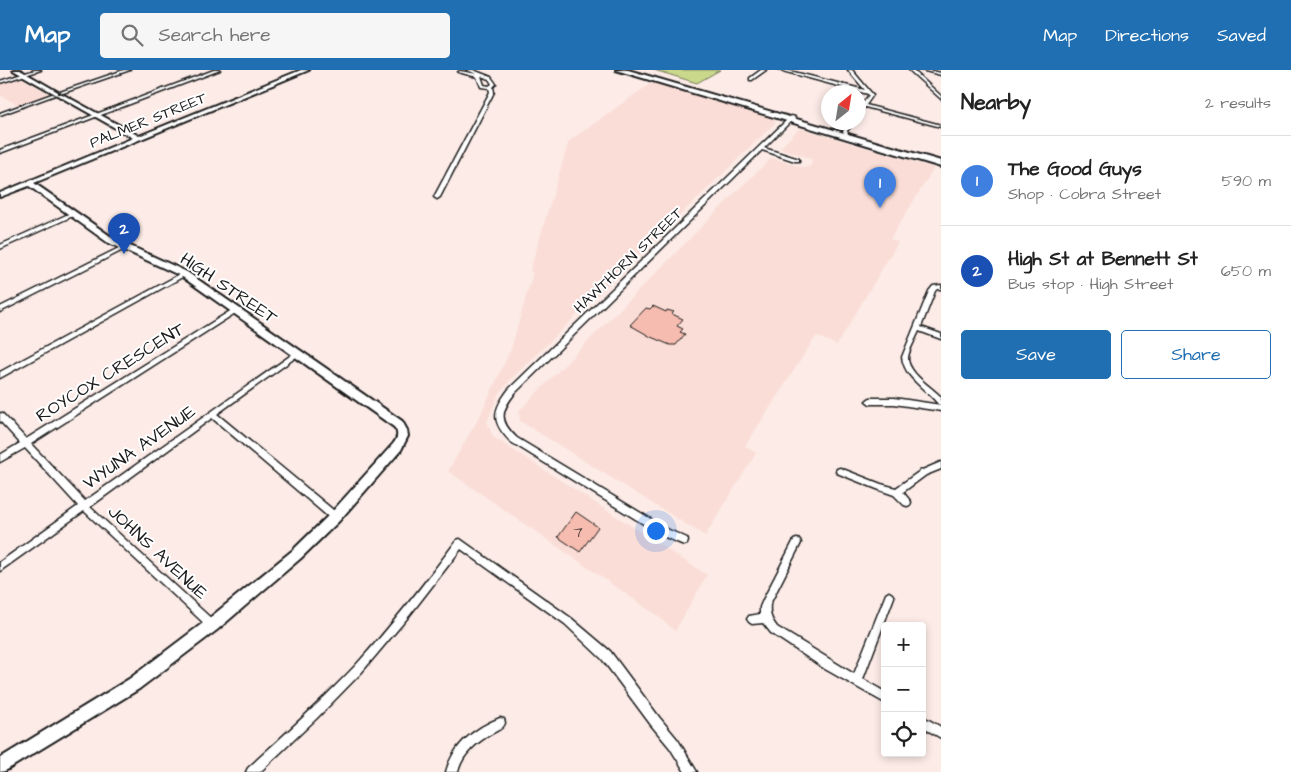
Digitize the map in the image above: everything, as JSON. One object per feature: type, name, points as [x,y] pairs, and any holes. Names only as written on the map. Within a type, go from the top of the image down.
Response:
[{"type":"highway","points":[[620,70],[941,159]]},
{"type":"highway","points":[[629,70],[792,119]]},
{"type":"highway","points":[[846,134],[941,164]]},
{"type":"street","points":[[16,70],[139,139]]},
{"type":"street","points":[[0,82],[39,70]]},
{"type":"street","points":[[0,114],[128,70]]},
{"type":"street","points":[[0,152],[218,70]]},
{"type":"street","name":"PALMER STREET","points":[[0,195],[306,70]]},
{"type":"street","points":[[437,197],[492,92],[491,86],[494,83],[492,80],[467,70],[457,72],[477,76],[481,79],[481,85],[491,86]]},
{"type":"street","points":[[752,79],[764,70]]},
{"type":"street","points":[[781,70],[870,93]]},
{"type":"street","points":[[850,70],[870,93],[871,98],[866,106],[941,126]]},
{"type":"street","points":[[911,70],[941,98]]},
{"type":"street","points":[[923,70],[941,74]]},
{"type":"street","name":"HAWTHORN STREET","points":[[684,541],[666,534],[514,440],[502,430],[499,415],[506,398],[512,391],[792,119]]},
{"type":"street","points":[[846,134],[848,130]]},
{"type":"street","points":[[761,148],[797,160]]},
{"type":"street","name":"HIGH STREET","points":[[29,183],[123,248],[184,274],[398,424],[403,432],[403,437],[397,447],[335,517]]},
{"type":"street","points":[[0,247],[72,214]]},
{"type":"street","points":[[0,310],[123,248]]},
{"type":"street","points":[[0,375],[184,274]]},
{"type":"street","points":[[941,287],[935,287],[932,291],[906,352],[905,362],[912,375],[933,392],[941,402]]},
{"type":"street","name":"ROYCOX CRESCENT","points":[[0,459],[237,310]]},
{"type":"street","points":[[917,328],[941,337]]},
{"type":"street","name":"WYUNA AVENUE","points":[[0,567],[297,354]]},
{"type":"street","points":[[870,401],[894,401],[941,408]]},
{"type":"street","points":[[0,766],[134,684],[212,625],[297,554],[335,517],[213,415]]},
{"type":"street","name":"JOHNS AVENUE","points":[[0,416],[84,506],[212,625]]},
{"type":"street","points":[[897,492],[923,473],[941,466]]},
{"type":"street","points":[[840,471],[897,492],[907,502]]},
{"type":"street","points":[[252,772],[371,655],[418,598],[460,542],[568,621],[600,649],[674,744],[691,772]]},
{"type":"street","points":[[797,543],[766,602],[764,609],[765,618],[774,630],[828,665],[881,696]]},
{"type":"street","points":[[857,681],[889,597]]},
{"type":"street","points":[[752,620],[765,618]]},
{"type":"street","points":[[452,772],[457,758],[478,735],[500,723]]},
{"type":"street","points":[[926,724],[941,734]]},
{"type":"shaded area","points":[[21,78],[50,94],[18,105],[0,95],[0,85]]},
{"type":"shaded area","points":[[653,82],[772,118],[776,122],[511,379],[498,395],[487,422],[493,437],[707,575],[675,631],[658,616],[448,471],[480,416],[511,349],[533,273],[530,271],[569,141]]},
{"type":"shaded area","points":[[800,128],[934,168],[890,239],[898,242],[837,345],[816,336],[745,446],[756,453],[705,536],[520,421],[519,411],[772,158],[802,167],[809,167],[812,164],[811,159],[805,156],[780,148]]},
{"type":"green space","points":[[654,70],[720,70],[697,83]]},
{"type":"building","points":[[653,306],[666,312],[667,310],[674,312],[672,314],[683,319],[677,326],[683,329],[680,332],[685,334],[676,345],[670,345],[651,337],[630,325],[646,308],[650,309]]},
{"type":"building","points":[[576,512],[598,527],[580,552],[558,537]]},
{"type":"place","name":"The Good Guys","points":[[880,208]]},
{"type":"place","name":"High St at Bennett St","points":[[124,254]]}]
